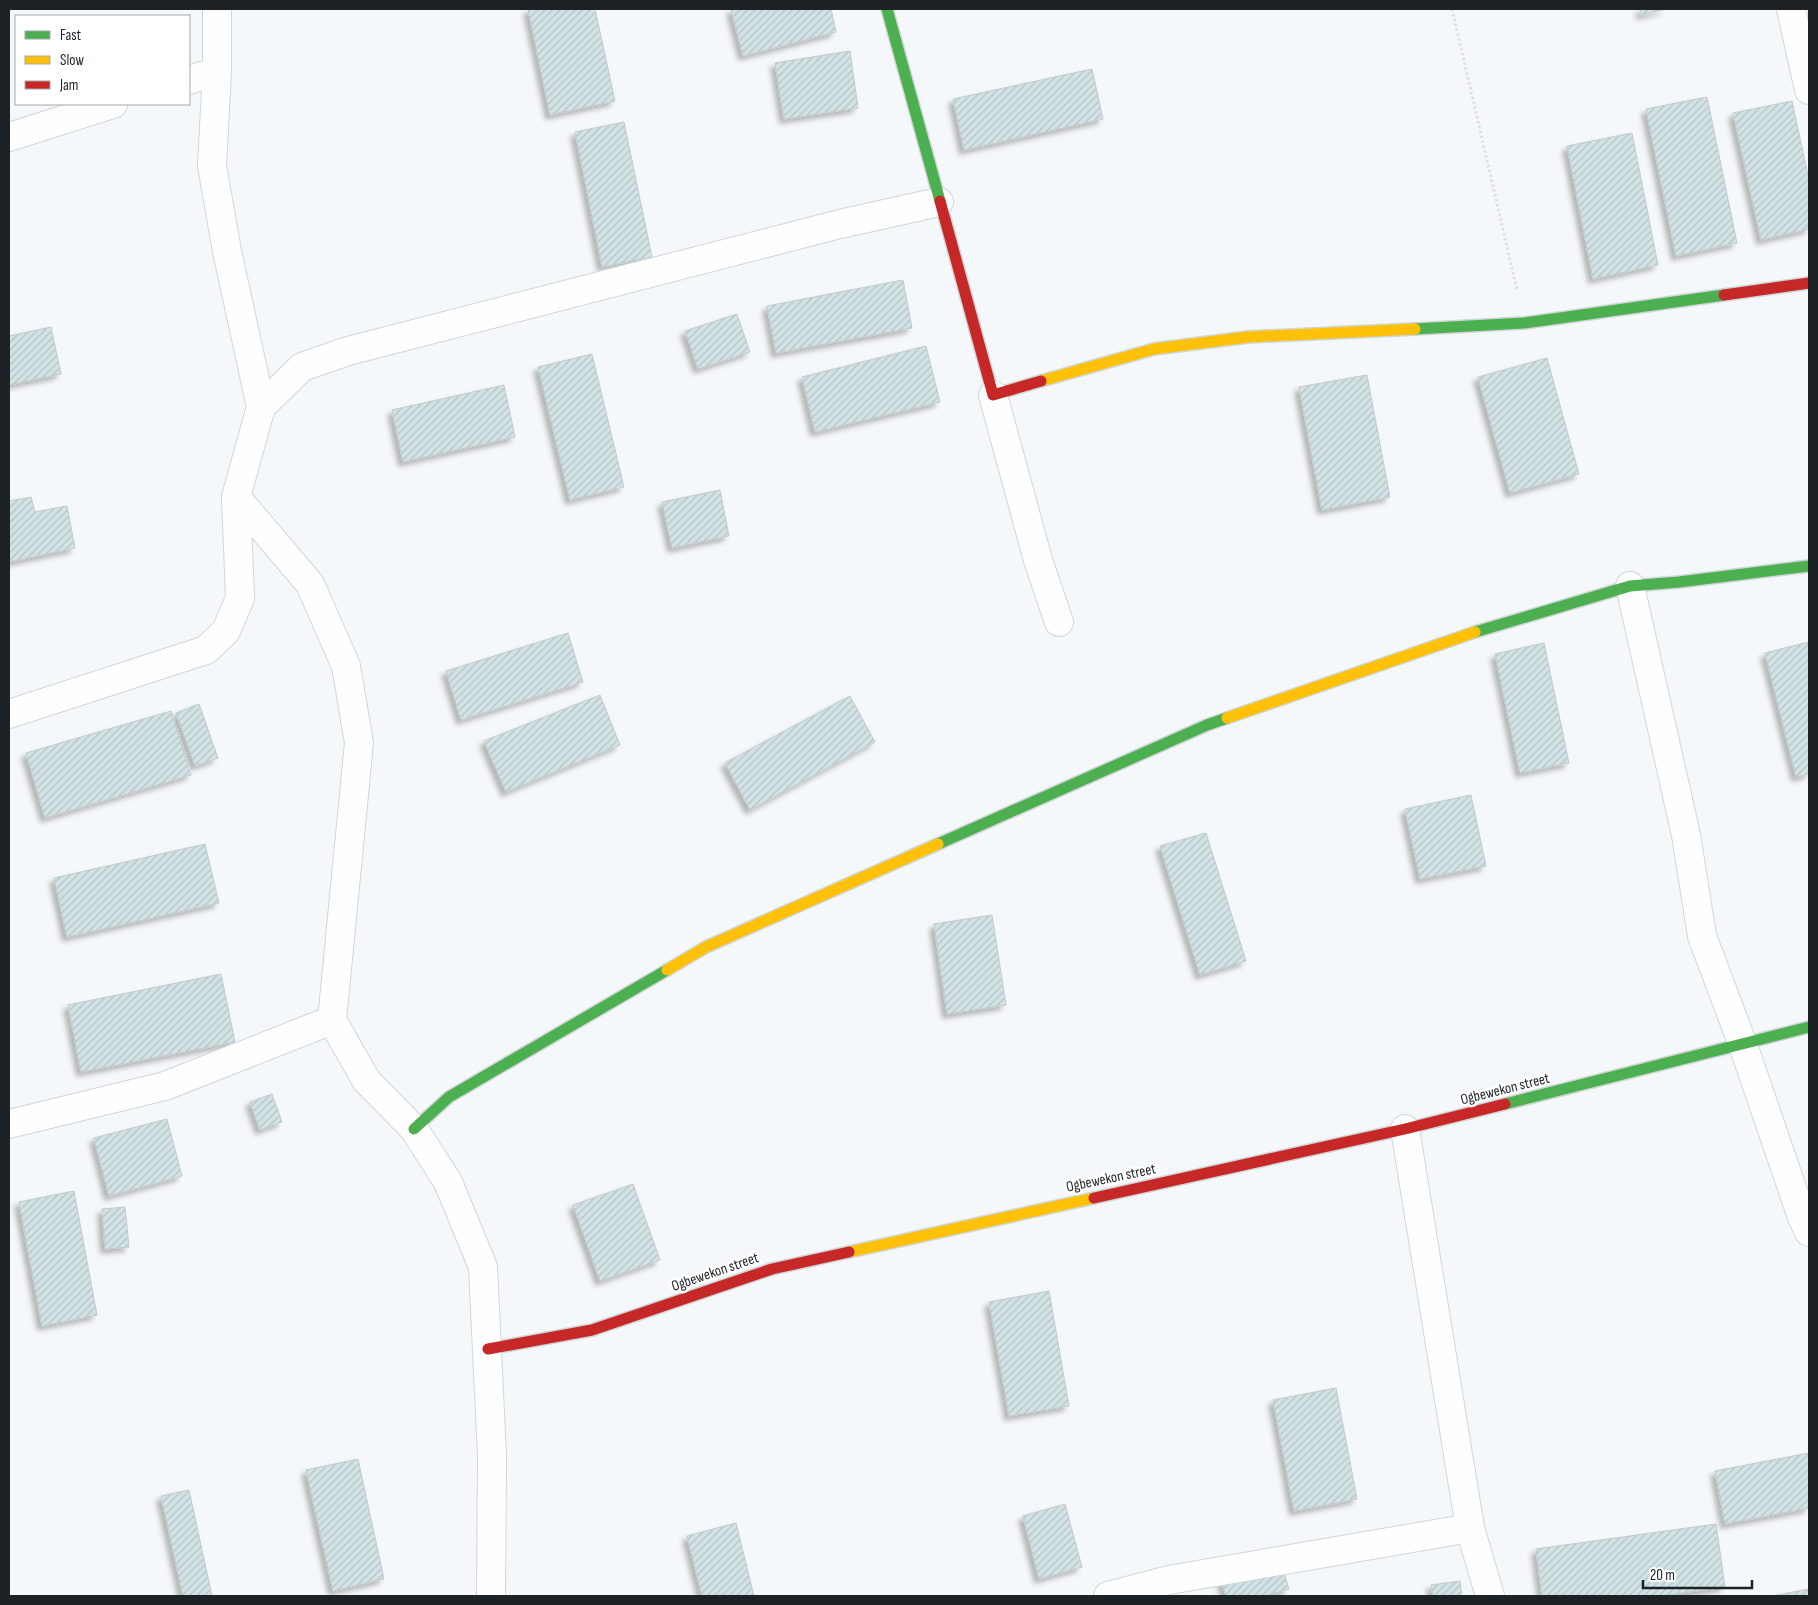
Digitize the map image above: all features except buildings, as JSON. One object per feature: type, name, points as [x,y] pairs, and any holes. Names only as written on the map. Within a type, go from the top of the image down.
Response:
[{"type":"street","points":[[9,714],[206,650],[226,631],[240,598],[236,496],[261,407],[227,251],[212,166],[217,70],[217,9]]},
{"type":"street","points":[[888,9],[1038,560],[1059,622]]},
{"type":"street","points":[[1791,9],[1809,90]]},
{"type":"street","points":[[190,80],[217,70]]},
{"type":"street","points":[[9,137],[110,105]]},
{"type":"street","points":[[261,407],[302,367],[348,351],[840,224],[939,202]]},
{"type":"street","points":[[993,395],[1154,349],[1248,337],[1524,323],[1809,283]]},
{"type":"street","points":[[236,496],[310,584],[346,666],[359,743],[332,1020],[366,1080],[414,1129],[448,1182],[483,1267],[492,1456],[490,1596]]},
{"type":"street","points":[[414,1129],[448,1097],[706,947],[1207,725],[1462,636],[1630,586],[1809,566]]},
{"type":"street","points":[[1630,586],[1686,835],[1702,936],[1743,1045],[1802,1217],[1809,1232]]},
{"type":"street","points":[[9,1124],[165,1086],[332,1020]]},
{"type":"street","name":"Ogbewekon street","points":[[488,1349],[592,1330],[772,1269],[1405,1129],[1809,1028]]},
{"type":"street","points":[[1405,1129],[1470,1528],[1490,1596]]},
{"type":"street","points":[[1108,1596],[1169,1580],[1470,1528]]},
{"type":"path","points":[[1452,9],[1524,323]]},
{"type":"traffic: fast","points":[[887,9],[940,201]]},
{"type":"traffic: fast","points":[[1415,329],[1524,323],[1724,295]]},
{"type":"traffic: fast","points":[[1475,632],[1630,586],[1809,566]]},
{"type":"traffic: fast","points":[[938,844],[1207,725],[1227,718]]},
{"type":"traffic: fast","points":[[414,1129],[449,1097],[667,970]]},
{"type":"traffic: fast","points":[[1505,1104],[1809,1027]]},
{"type":"traffic: slow","points":[[1041,381],[1154,349],[1248,337],[1415,329]]},
{"type":"traffic: slow","points":[[1227,718],[1475,632]]},
{"type":"traffic: slow","points":[[667,970],[706,947],[938,844]]},
{"type":"traffic: slow","points":[[849,1252],[1094,1198]]},
{"type":"traffic: jam","points":[[940,201],[993,395],[1041,381]]},
{"type":"traffic: jam","points":[[1724,295],[1809,283]]},
{"type":"traffic: jam","points":[[1094,1198],[1405,1129],[1505,1104]]},
{"type":"traffic: jam","points":[[488,1349],[592,1330],[772,1269],[849,1252]]}]
